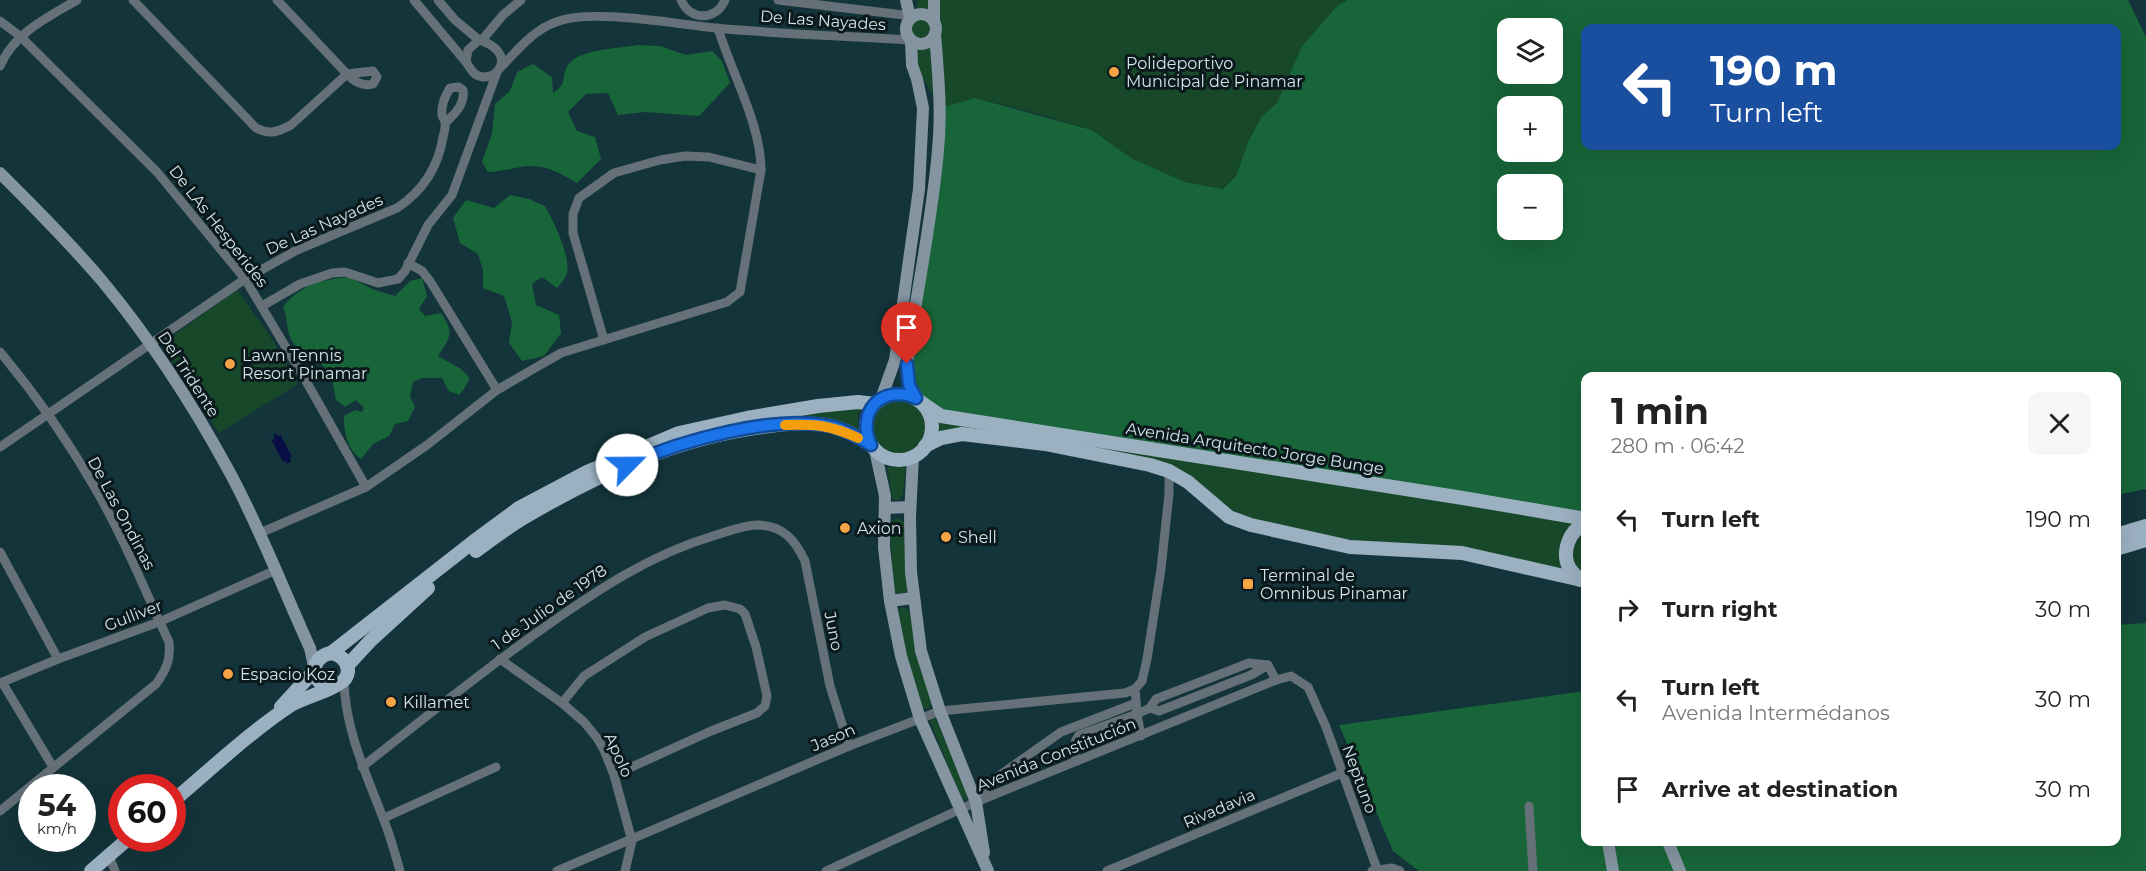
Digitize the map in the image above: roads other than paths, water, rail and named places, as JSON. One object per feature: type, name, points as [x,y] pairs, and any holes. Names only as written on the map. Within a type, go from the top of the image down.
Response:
[{"type":"main road","points":[[906,0],[910,18]]},
{"type":"main road","points":[[347,666],[418,596],[523,517],[646,456],[694,441],[747,429],[779,425],[813,424],[835,428],[893,459],[913,456],[925,446],[929,438],[931,419],[909,385],[907,364],[939,148],[940,108],[934,0]]},
{"type":"main road","points":[[911,40],[918,44],[926,43],[934,28],[931,18],[922,14],[910,18],[906,25],[906,31],[911,40],[912,65],[923,108],[920,189],[895,360],[878,401],[868,413],[867,435],[873,448],[885,496],[884,547],[890,601],[901,656],[920,719],[987,868]]},
{"type":"main road","name":"Del Tridente","points":[[0,173],[82,258],[151,344],[214,445],[260,533],[310,648],[314,668]]},
{"type":"main road","points":[[265,724],[314,668],[319,658],[329,653],[519,508],[587,472],[679,433],[747,418],[818,406],[878,401],[898,394],[919,401]]},
{"type":"main road","name":"Avenida Arquitecto Jorge Bunge","points":[[919,401],[942,416],[1581,518]]},
{"type":"main road","name":"Avenida Arquitecto Jorge Bunge","points":[[925,446],[941,438],[962,434],[1046,444],[1150,465],[1169,471],[1188,482],[1229,517],[1251,525],[1350,547],[1462,553],[1581,580]]},
{"type":"main road","points":[[913,456],[910,572],[921,651],[940,711],[976,802],[987,868]]},
{"type":"main road","points":[[885,508],[910,507]]},
{"type":"main road","points":[[1581,526],[1570,537],[1566,553],[1569,568],[1581,578]]},
{"type":"main road","points":[[2121,534],[2146,526]]},
{"type":"main road","points":[[2121,548],[2146,540]]},
{"type":"main road","points":[[890,601],[914,598]]},
{"type":"main road","name":"Del Tridente","points":[[300,627],[317,647],[329,653]]},
{"type":"main road","points":[[186,790],[265,724],[293,704],[344,680],[347,676],[347,666],[341,656],[329,653]]},
{"type":"main road","points":[[314,668],[318,681],[331,687]]},
{"type":"main road","points":[[1609,846],[1613,871]]},
{"type":"main road","points":[[1670,846],[1680,871]]},
{"type":"main road","points":[[91,871],[113,852]]},
{"type":"street","points":[[0,66],[20,36],[77,0]]},
{"type":"street","points":[[133,0],[256,128],[271,133],[291,125],[347,74],[277,0]]},
{"type":"street","points":[[414,0],[472,71],[487,77],[498,70],[502,63],[500,54],[492,45],[481,40],[454,20],[438,0]]},
{"type":"street","points":[[466,62],[468,50],[481,40],[503,15],[522,0]]},
{"type":"street","points":[[681,0],[687,10],[718,28]]},
{"type":"street","name":"De Las Nayades","points":[[783,1],[904,15],[910,18]]},
{"type":"street","points":[[698,16],[710,15],[720,9],[725,2]]},
{"type":"street","points":[[260,533],[366,487],[427,445],[497,390],[561,353],[728,302],[740,292],[761,170],[761,158],[757,139],[718,28],[725,2]]},
{"type":"street","name":"De Las Nayades","points":[[262,306],[300,284],[332,273],[345,272],[378,283],[398,279],[405,271],[428,225],[453,195],[498,70],[539,31],[557,21],[607,17],[718,28],[911,40]]},
{"type":"street","name":"De LAs Hesperides","points":[[0,21],[20,36],[157,172],[244,279],[262,306],[366,487]]},
{"type":"street","name":"De Las Nayades","points":[[0,447],[244,279],[297,250],[397,208],[408,201],[427,182],[436,164],[445,123]]},
{"type":"street","points":[[604,340],[573,232],[573,214],[579,198],[614,173],[660,160],[685,156],[709,158],[761,170]]},
{"type":"street","points":[[408,263],[422,271],[430,280],[497,390]]},
{"type":"street","name":"De Las Ondinas","points":[[0,352],[47,414],[95,489],[127,551],[169,642],[171,654],[167,670],[156,684],[53,767]]},
{"type":"street","points":[[1141,736],[1135,689],[1142,681],[1147,659],[1161,569],[1169,494],[1169,471]]},
{"type":"street","name":"1 de Julio de 1978","points":[[362,767],[500,659],[589,596],[653,558],[699,540],[737,529],[759,525],[779,530]]},
{"type":"street","name":"Juno","points":[[779,530],[797,544],[805,561],[830,686],[849,746]]},
{"type":"street","points":[[0,552],[58,659]]},
{"type":"street","name":"Gulliver","points":[[1,683],[58,659],[159,622],[276,570]]},
{"type":"street","points":[[562,703],[584,676],[645,637],[708,608],[725,605],[740,609],[745,614],[756,647],[767,696],[765,706],[757,713],[614,775]]},
{"type":"street","name":"Apolo","points":[[500,659],[562,703],[584,722],[597,738],[614,775],[632,841],[626,871]]},
{"type":"street","points":[[1077,762],[1073,749],[1074,742],[1079,735],[1150,708],[1156,699],[1250,663],[1268,664],[1276,680]]},
{"type":"street","name":"Avenida Constitución","points":[[826,871],[959,809],[1276,680],[1291,676],[1300,681]]},
{"type":"street","points":[[344,680],[344,702],[362,767],[384,818],[400,871]]},
{"type":"street","name":"Neptuno","points":[[1300,681],[1308,687],[1326,727],[1375,870],[1392,868],[1400,871]]},
{"type":"street","points":[[0,811],[53,767],[1,683]]},
{"type":"street","name":"Jason","points":[[557,871],[632,841],[849,746],[940,711],[1125,693],[1135,689]]},
{"type":"street","points":[[976,802],[993,780],[1061,732],[1136,703]]},
{"type":"street","points":[[384,818],[496,767]]},
{"type":"street","name":"Rivadavia","points":[[1107,871],[1342,773]]},
{"type":"street","points":[[1529,806],[1533,871]]},
{"type":"street","points":[[109,856],[115,871]]},
{"type":"place","name":"Polideportivo Municipal de Pinamar","points":[[1114,72]]},
{"type":"place","name":"Lawn Tennis Resort Pinamar","points":[[230,364]]},
{"type":"place","name":"Axion","points":[[845,528]]},
{"type":"place","name":"Shell","points":[[946,537]]},
{"type":"place","name":"Terminal de Omnibus Pinamar","points":[[1248,584]]},
{"type":"place","name":"Espacio Koz","points":[[228,674]]},
{"type":"place","name":"Killamet","points":[[391,702]]}]
